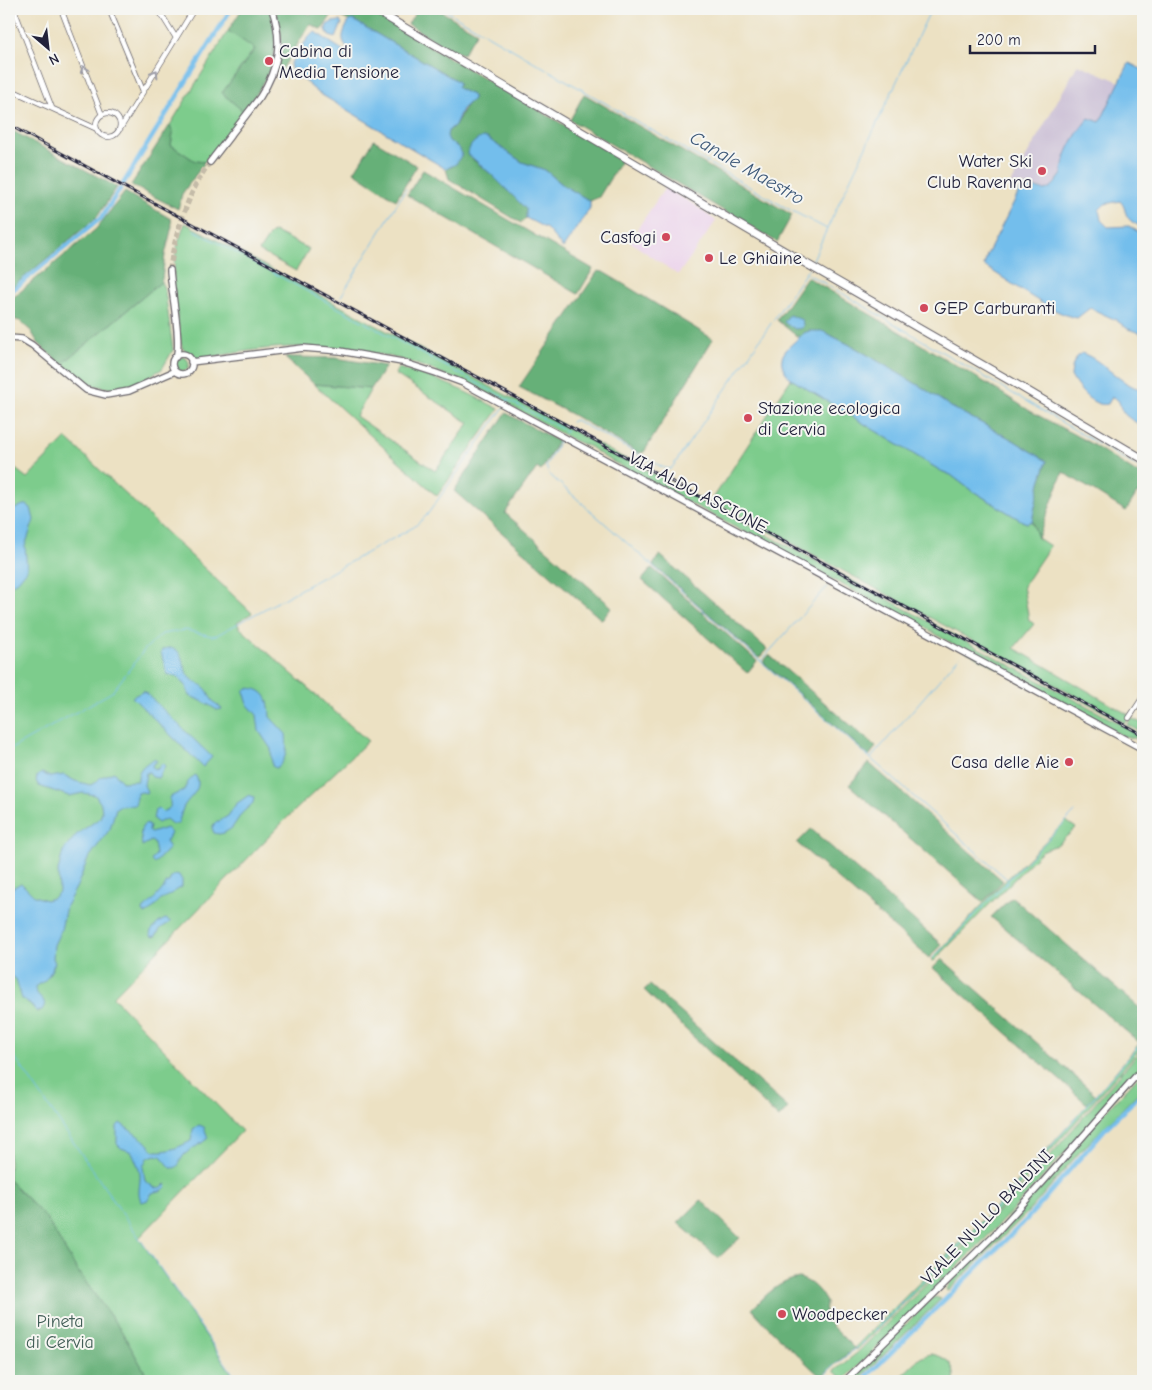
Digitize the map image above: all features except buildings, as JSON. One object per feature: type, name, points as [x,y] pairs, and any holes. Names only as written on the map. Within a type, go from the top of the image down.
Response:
[{"type":"main road","points":[[373,9],[1143,459]]},
{"type":"street","points":[[14,9],[52,108]]},
{"type":"street","points":[[61,9],[102,115]]},
{"type":"street","points":[[109,9],[144,91]]},
{"type":"street","points":[[158,9],[176,38]]},
{"type":"street","points":[[9,89],[97,129],[100,134],[106,137],[113,136],[120,129],[194,9]]},
{"type":"street","points":[[210,162],[267,86],[279,44],[272,9]]},
{"type":"street","points":[[97,129],[98,120],[102,115],[109,113],[116,116],[120,122],[120,129]]},
{"type":"street","points":[[151,382],[172,363],[178,352],[170,270]]},
{"type":"street","points":[[9,338],[22,339],[32,345],[86,390],[106,395],[130,391],[175,371],[184,374],[191,369],[191,362],[178,342]]},
{"type":"street","name":"VIA ALDO ASCIONE","points":[[191,362],[303,348],[340,351],[402,362],[463,384],[1143,750]]},
{"type":"street","points":[[176,357],[185,355]]},
{"type":"street","name":"VIA ALDO ASCIONE","points":[[191,369],[200,363],[214,359]]},
{"type":"street","points":[[172,363],[175,371]]},
{"type":"street","points":[[1129,718],[1143,697]]},
{"type":"street","name":"VIALE NULLO BALDINI","points":[[845,1381],[995,1234],[1143,1068]]},
{"type":"shaded area","points":[[1078,64],[1120,82],[1100,122],[1090,118],[1083,125],[1068,150],[1062,166],[1062,174],[1050,188],[1046,190],[1011,184]]},
{"type":"shaded area","points":[[665,188],[695,205],[716,221],[678,275],[629,241]]},
{"type":"green space","points":[[242,9],[270,9],[275,40],[272,64],[261,86],[244,112],[222,93],[255,49],[228,31]]},
{"type":"green space","points":[[275,9],[301,9],[311,15],[315,9],[366,9],[622,159],[599,197],[590,201],[563,185],[545,170],[522,162],[487,138],[470,157],[492,175],[527,209],[526,218],[521,223],[449,179],[446,169],[453,166],[459,148],[449,141],[447,134],[473,99],[473,96],[469,93],[457,87],[459,84],[457,81],[353,20],[349,21],[333,13],[322,30],[310,24],[281,71],[274,70],[281,47]]},
{"type":"green space","points":[[418,9],[437,9],[477,32],[463,54],[448,49],[408,24]]},
{"type":"green space","points":[[228,31],[255,48],[222,93],[244,112],[205,162],[195,161],[171,145],[173,133],[170,125]]},
{"type":"green space","points":[[584,94],[792,215],[777,242],[570,120]]},
{"type":"green space","points":[[170,125],[173,133],[171,145],[195,161],[205,162],[182,194],[178,209],[131,185]]},
{"type":"green space","points":[[9,129],[117,187],[97,217],[9,290]]},
{"type":"green space","points":[[374,140],[417,166],[396,200],[354,172]]},
{"type":"green space","points":[[423,170],[593,269],[578,294],[407,195]]},
{"type":"green space","points":[[125,192],[171,219],[172,226],[161,282],[61,365],[38,343],[31,331],[20,321],[9,318],[9,301],[96,229]]},
{"type":"green space","points":[[185,223],[1126,727],[1143,737],[1143,744],[1135,738],[1123,736],[925,627],[912,622],[604,457],[590,447],[575,441],[509,405],[440,373],[392,357],[354,350],[329,348],[279,348],[200,359],[191,356],[184,350],[181,344],[174,283],[176,254]]},
{"type":"green space","points":[[275,232],[309,249],[296,271],[259,251],[271,233]]},
{"type":"green space","points":[[598,271],[620,282],[713,339],[644,452],[639,453],[519,387]]},
{"type":"green space","points":[[807,277],[1030,411],[1090,443],[1143,477],[1143,496],[1137,493],[1126,511],[1063,472],[1038,538],[1032,521],[1040,482],[1047,461],[1013,440],[951,407],[854,347],[828,334],[809,331],[799,338],[777,320]]},
{"type":"green space","points":[[161,282],[165,290],[173,350],[162,369],[138,383],[113,389],[92,385],[61,365]]},
{"type":"green space","points":[[179,357],[185,357],[189,364],[185,371],[179,371],[175,367],[175,361]]},
{"type":"green space","points":[[285,358],[336,358],[386,366],[371,389],[314,384]]},
{"type":"green space","points":[[398,368],[450,385],[499,409],[437,496],[314,384],[371,389],[356,416],[435,471],[469,423],[395,374]]},
{"type":"green space","points":[[791,379],[941,471],[951,475],[968,488],[1022,521],[1027,523],[1032,521],[1038,538],[1050,546],[1023,586],[1029,620],[1034,624],[1014,648],[1129,715],[1125,723],[712,500]]},
{"type":"green space","points":[[506,413],[558,441],[541,471],[537,468],[505,513],[612,607],[602,620],[454,491]]},
{"type":"green space","points":[[66,438],[252,613],[237,622],[240,628],[368,741],[286,819],[113,997],[242,1131],[139,1238],[237,1381],[150,1381],[122,1332],[79,1273],[46,1218],[9,1180],[9,464],[27,478]]},
{"type":"green space","points":[[660,555],[767,649],[759,658],[653,565]]},
{"type":"green space","points":[[652,568],[757,661],[747,673],[642,580]]},
{"type":"green space","points":[[769,655],[876,747],[869,756],[763,662]]},
{"type":"green space","points":[[1131,718],[1143,724],[1143,733],[1127,725]]},
{"type":"green space","points":[[869,763],[1003,881],[983,902],[849,785]]},
{"type":"green space","points":[[1066,821],[1076,828],[1057,845],[1042,851],[934,961],[931,960],[996,890]]},
{"type":"green space","points":[[811,829],[942,945],[929,958],[797,843]]},
{"type":"green space","points":[[1012,897],[1143,1011],[1143,1039],[1140,1043],[991,917]]},
{"type":"green space","points":[[942,959],[1096,1095],[1087,1104],[933,968]]},
{"type":"green space","points":[[650,985],[788,1108],[779,1118],[644,990]]},
{"type":"green space","points":[[1143,1039],[1143,1045],[1133,1057],[1005,1203],[857,1350],[854,1348],[1002,1200],[1096,1095]]},
{"type":"green space","points":[[1143,1048],[1143,1064],[1046,1174],[944,1281],[937,1274],[1029,1180]]},
{"type":"green space","points":[[1140,1074],[1143,1077],[1143,1088],[1078,1154],[1029,1211],[948,1291],[946,1290],[951,1281]]},
{"type":"green space","name":"Pineta di Cervia","points":[[9,1180],[46,1218],[79,1273],[122,1332],[150,1381],[9,1381]]},
{"type":"green space","points":[[701,1200],[740,1238],[718,1258],[678,1223]]},
{"type":"green space","points":[[936,1275],[943,1282],[844,1380],[834,1371],[857,1353]]},
{"type":"green space","points":[[799,1278],[812,1284],[818,1290],[826,1302],[825,1317],[828,1322],[854,1348],[821,1377],[770,1329],[752,1309],[779,1285]]},
{"type":"green space","points":[[932,1298],[941,1299],[857,1381],[852,1381],[867,1363]]},
{"type":"green space","points":[[930,1354],[941,1357],[949,1362],[952,1366],[954,1381],[896,1381],[920,1358]]},
{"type":"water","points":[[353,20],[457,81],[459,84],[458,88],[473,96],[473,99],[462,109],[455,125],[448,131],[449,141],[459,148],[462,154],[456,164],[446,169],[317,92],[291,69],[290,64],[310,35],[315,32],[347,53],[351,51],[345,44],[343,37],[349,21]]},
{"type":"water","points":[[340,21],[342,23],[336,38],[329,36],[326,29],[327,25]]},
{"type":"water","points":[[1129,63],[1143,70],[1143,228],[1129,219],[1120,201],[1105,204],[1099,210],[1101,220],[1108,227],[1129,226],[1143,235],[1143,334],[1128,329],[1116,320],[1090,308],[1077,318],[1054,310],[984,266],[987,255],[1020,190],[1032,187],[1045,190],[1056,182],[1062,174],[1067,151],[1075,136],[1089,118],[1100,122]]},
{"type":"water","points":[[483,137],[522,162],[545,170],[563,185],[590,201],[590,208],[563,248],[547,229],[526,218],[526,209],[468,154],[473,143]]},
{"type":"water","points":[[789,315],[802,320],[802,328],[795,329],[784,322]]},
{"type":"water","points":[[822,331],[854,347],[951,407],[1013,440],[1047,461],[1040,482],[1032,521],[1027,523],[1022,521],[968,488],[951,475],[941,471],[791,379],[782,365],[782,359],[787,349],[804,333]]},
{"type":"water","points":[[1082,353],[1098,362],[1126,383],[1143,390],[1143,426],[1125,414],[1119,401],[1115,398],[1112,397],[1108,404],[1097,403],[1081,391],[1071,376],[1074,363]]},
{"type":"water","points":[[23,505],[31,508],[34,520],[25,546],[27,570],[19,580],[9,586],[9,550],[14,539],[13,530],[9,527],[9,512]]},
{"type":"water","points":[[172,648],[179,653],[189,677],[206,689],[215,703],[222,709],[217,710],[190,696],[178,677],[167,674],[161,653],[162,650]]},
{"type":"water","points":[[247,688],[259,691],[266,696],[270,717],[286,734],[285,757],[276,768],[272,766],[271,749],[259,731],[257,715],[248,705],[244,691]]},
{"type":"water","points":[[144,691],[212,757],[203,767],[132,697]]},
{"type":"water","points":[[154,759],[157,761],[152,765],[153,768],[158,769],[162,763],[165,766],[158,778],[152,777],[149,772],[146,773],[144,785],[147,792],[138,793],[135,805],[119,806],[116,808],[110,829],[88,859],[66,906],[61,930],[54,945],[53,958],[55,963],[46,979],[36,987],[38,995],[44,1001],[42,1010],[37,1012],[29,1003],[22,999],[16,979],[9,975],[9,946],[11,938],[9,933],[9,890],[21,883],[34,896],[46,900],[53,898],[59,892],[58,871],[63,851],[77,834],[100,818],[102,812],[101,804],[95,795],[83,793],[69,796],[39,786],[36,781],[37,776],[42,773],[50,777],[64,775],[75,781],[90,785],[101,777],[114,772],[122,782],[138,781],[142,768]]},
{"type":"water","points":[[195,775],[198,780],[197,789],[185,804],[178,824],[172,824],[166,819],[158,823],[153,819],[155,810],[159,809],[162,812],[168,809],[170,797],[184,790],[188,782]]},
{"type":"water","points":[[249,795],[254,797],[253,803],[242,813],[232,828],[224,833],[214,833],[212,828],[214,824],[228,816],[236,804]]},
{"type":"water","points":[[146,823],[150,826],[149,831],[151,833],[166,828],[171,833],[166,842],[169,848],[154,864],[151,861],[156,854],[154,843],[151,841],[142,846],[141,831]]},
{"type":"water","points":[[176,874],[182,880],[182,887],[145,914],[143,911],[145,907],[169,882],[171,877]]},
{"type":"water","points":[[166,919],[171,922],[161,928],[156,936],[152,937],[150,933],[153,929]]},
{"type":"water","points":[[120,1123],[145,1141],[154,1151],[169,1150],[191,1141],[193,1129],[199,1125],[204,1127],[208,1138],[182,1157],[178,1166],[174,1168],[171,1168],[161,1156],[155,1155],[147,1158],[143,1167],[145,1181],[155,1188],[162,1187],[165,1184],[167,1186],[163,1190],[152,1193],[148,1200],[142,1202],[139,1192],[140,1174],[136,1160],[132,1152],[121,1148],[117,1144],[117,1126]]},
{"type":"waterway","points":[[123,184],[231,9]]},
{"type":"waterway","name":"Canale Maestro","points":[[443,9],[779,204],[827,229],[931,9]]},
{"type":"waterway","points":[[9,293],[101,218],[120,189]]},
{"type":"waterway","points":[[340,298],[406,189]]},
{"type":"waterway","points":[[811,264],[827,229]]},
{"type":"waterway","points":[[194,230],[508,400]]},
{"type":"waterway","points":[[571,422],[575,420],[664,468],[671,469],[809,268]]},
{"type":"waterway","points":[[807,274],[1143,470]]},
{"type":"waterway","points":[[506,404],[508,400],[566,431]]},
{"type":"waterway","points":[[9,750],[112,692],[145,649],[162,634],[185,630],[212,636],[217,635],[414,527],[427,515],[504,407]]},
{"type":"waterway","points":[[564,433],[567,430]]},
{"type":"waterway","points":[[559,442],[546,466],[549,474],[1008,880],[1075,812]]},
{"type":"waterway","points":[[761,661],[827,587]]},
{"type":"waterway","points":[[871,758],[959,657]]},
{"type":"waterway","points":[[933,958],[1008,881]]},
{"type":"waterway","points":[[820,1381],[831,1368],[857,1348],[1003,1201],[1143,1041]]},
{"type":"waterway","points":[[9,1049],[238,1381]]},
{"type":"waterway","points":[[862,1381],[1026,1220],[1106,1128],[1143,1092]]},
{"type":"tunnel","points":[[170,270],[179,228],[189,200],[202,173],[210,162]]},
{"type":"railway","points":[[9,125],[1143,735]]},
{"type":"place","name":"Cabina di Media Tensione","points":[[269,61]]},
{"type":"place","name":"Water Ski Club Ravenna","points":[[1042,171]]},
{"type":"place","name":"Casfogi","points":[[666,237]]},
{"type":"place","name":"Le Ghiaine","points":[[709,258]]},
{"type":"place","name":"GEP Carburanti","points":[[924,308]]},
{"type":"place","name":"Stazione ecologica di Cervia","points":[[748,418]]},
{"type":"place","name":"Casa delle Aie","points":[[1069,762]]},
{"type":"place","name":"Woodpecker","points":[[782,1314]]}]
